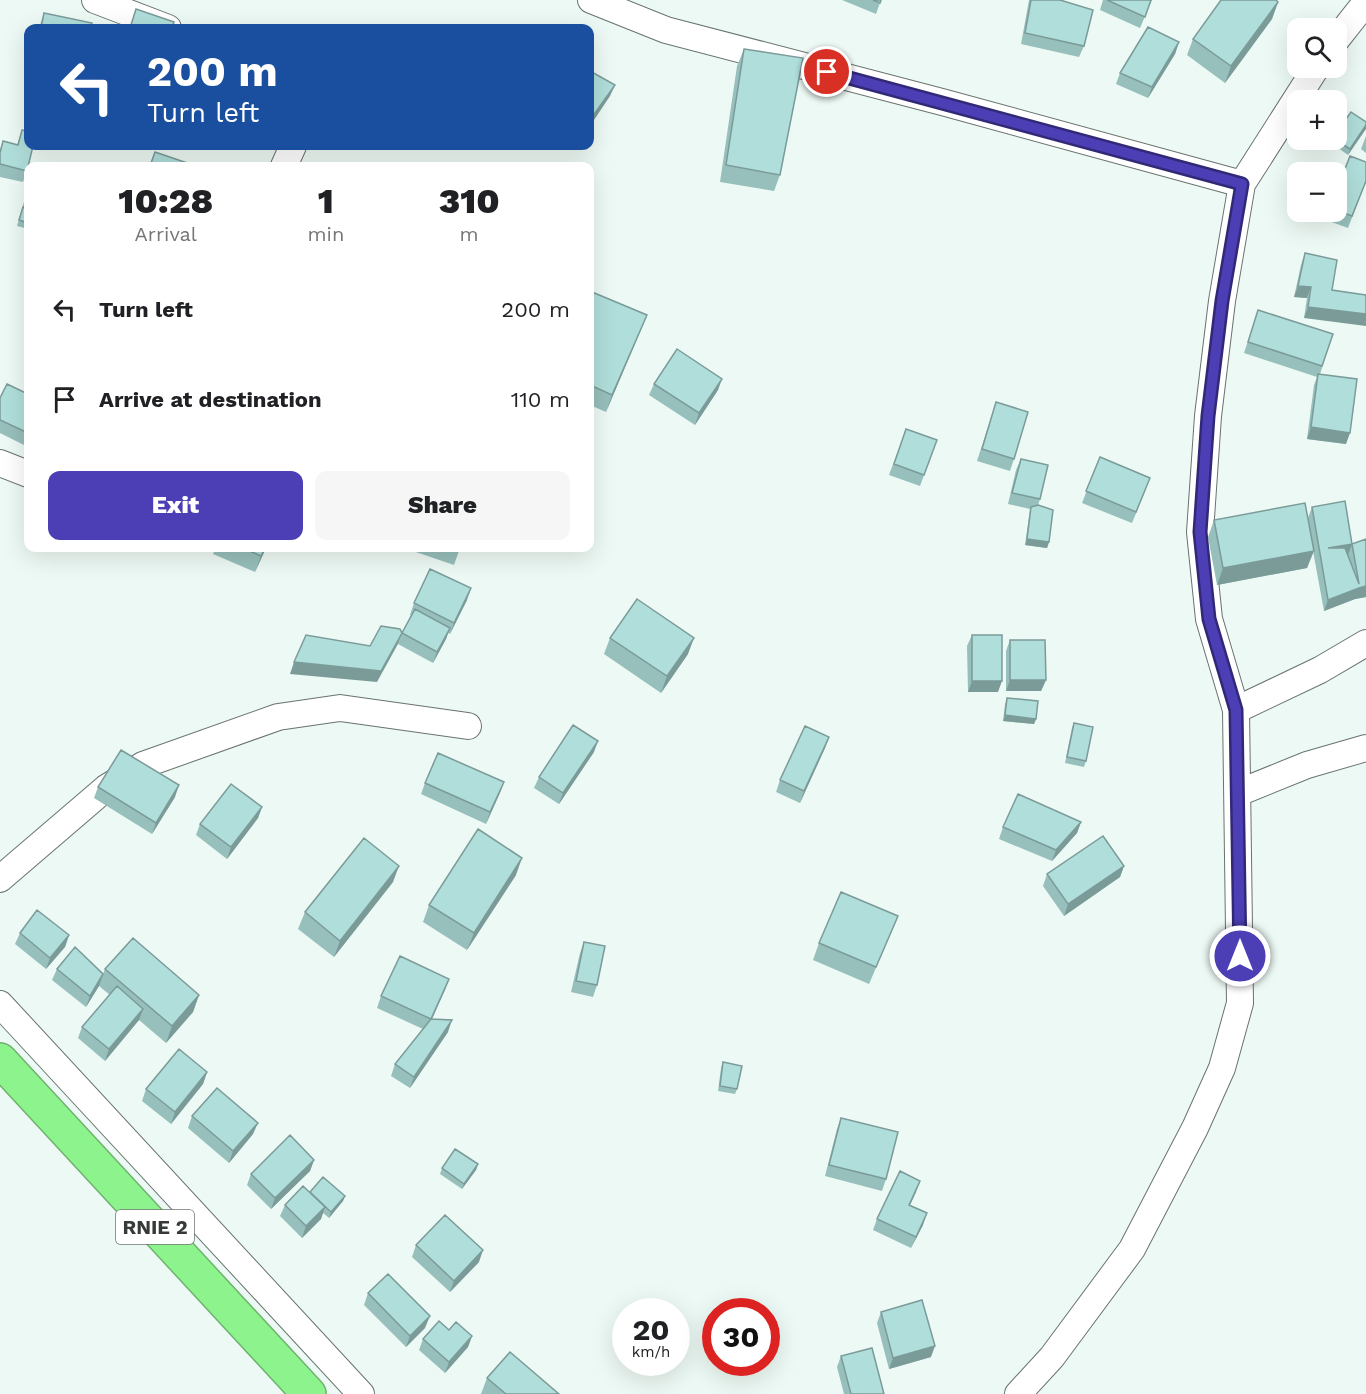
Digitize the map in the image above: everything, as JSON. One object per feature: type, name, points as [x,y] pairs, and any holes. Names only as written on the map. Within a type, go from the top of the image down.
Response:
[{"type":"highway","name":"RNIE 2","points":[[0,1060],[309,1394]]},
{"type":"street","points":[[95,0],[158,24]]},
{"type":"street","points":[[591,0],[666,30],[1242,184]]},
{"type":"street","points":[[1347,26],[1366,2]]},
{"type":"street","points":[[1018,1394],[1052,1357],[1132,1249],[1195,1128],[1222,1068],[1240,1003],[1236,710],[1209,619],[1200,532],[1208,416],[1222,301],[1242,184],[1310,78]]},
{"type":"street","points":[[0,463],[24,472]]},
{"type":"street","points":[[1236,710],[1320,670],[1366,642]]},
{"type":"street","points":[[0,879],[106,788],[143,765],[278,717],[340,708],[468,726]]},
{"type":"street","points":[[1238,794],[1307,765],[1366,748]]},
{"type":"street","points":[[0,1004],[361,1394]]},
{"type":"building","points":[[1031,0],[1060,0],[1093,10],[1084,46],[1025,33]]},
{"type":"building","points":[[1107,0],[1151,0],[1145,17]]},
{"type":"building","points":[[1221,0],[1276,0],[1278,2],[1231,66],[1193,39]]},
{"type":"building","points":[[136,9],[174,22],[173,24],[131,24]]},
{"type":"building","points":[[44,13],[92,23],[92,24],[42,24]]},
{"type":"building","points":[[1148,27],[1179,42],[1152,87],[1120,73]]},
{"type":"building","points":[[744,49],[803,58],[780,175],[726,165]]},
{"type":"building","points":[[594,73],[615,85],[594,114]]},
{"type":"building","points":[[1351,112],[1366,122],[1350,149],[1347,147],[1347,118]]},
{"type":"building","points":[[22,130],[24,130],[24,150],[32,150],[29,162],[24,162],[24,170],[0,164],[3,141],[18,145]]},
{"type":"building","points":[[155,152],[184,162],[151,162]]},
{"type":"building","points":[[1350,156],[1366,162],[1366,181],[1352,216],[1347,214],[1347,164]]},
{"type":"building","points":[[23,207],[24,222],[19,220]]},
{"type":"building","points":[[1305,253],[1337,260],[1332,290],[1366,295],[1366,314],[1308,307],[1311,287],[1298,286]]},
{"type":"building","points":[[594,293],[647,315],[612,395],[594,387]]},
{"type":"building","points":[[1258,310],[1333,334],[1322,366],[1248,342]]},
{"type":"building","points":[[677,349],[722,379],[699,413],[654,384]]},
{"type":"building","points":[[1318,374],[1357,379],[1350,433],[1311,427]]},
{"type":"building","points":[[7,384],[24,392],[24,431],[0,420],[0,398]]},
{"type":"building","points":[[996,402],[1028,412],[1014,459],[982,449]]},
{"type":"building","points":[[906,429],[937,440],[924,475],[894,464]]},
{"type":"building","points":[[1100,457],[1150,478],[1136,512],[1086,491]]},
{"type":"building","points":[[1021,459],[1048,465],[1040,499],[1012,493]]},
{"type":"building","points":[[1345,501],[1352,544],[1366,539],[1366,586],[1328,600],[1312,507]],"holes":[[[1352,544],[1359,584],[1345,548],[1328,548]]]},
{"type":"building","points":[[1305,503],[1314,551],[1223,568],[1214,520]]},
{"type":"building","points":[[1038,505],[1053,510],[1049,542],[1027,539],[1031,507]]},
{"type":"building","points":[[430,569],[471,588],[454,623],[414,603]]},
{"type":"building","points":[[637,599],[694,638],[667,676],[610,638]]},
{"type":"building","points":[[415,609],[450,628],[437,652],[402,633]]},
{"type":"building","points":[[381,626],[400,629],[402,633],[381,671],[294,662],[306,635],[370,646]]},
{"type":"building","points":[[972,635],[1002,635],[1002,681],[972,681]]},
{"type":"building","points":[[1010,640],[1045,640],[1046,680],[1010,680]]},
{"type":"building","points":[[1007,698],[1038,701],[1036,719],[1005,715]]},
{"type":"building","points":[[1074,723],[1093,727],[1086,761],[1067,757]]},
{"type":"building","points":[[573,725],[598,741],[563,793],[539,777]]},
{"type":"building","points":[[805,726],[829,737],[804,791],[780,780]]},
{"type":"building","points":[[121,750],[179,785],[156,823],[98,787]]},
{"type":"building","points":[[438,753],[504,782],[490,812],[425,783]]},
{"type":"building","points":[[231,784],[262,807],[231,847],[200,824]]},
{"type":"building","points":[[1018,794],[1081,822],[1056,850],[1003,827]]},
{"type":"building","points":[[478,829],[522,858],[474,933],[429,905]]},
{"type":"building","points":[[1103,836],[1124,866],[1068,904],[1047,874]]},
{"type":"building","points":[[364,838],[399,866],[340,941],[305,912]]},
{"type":"building","points":[[841,892],[898,916],[876,967],[819,943]]},
{"type":"building","points":[[37,910],[69,935],[50,958],[20,933]]},
{"type":"building","points":[[133,938],[199,995],[172,1026],[105,969]]},
{"type":"building","points":[[584,942],[605,946],[597,985],[576,981]]},
{"type":"building","points":[[75,947],[103,974],[90,996],[57,969]]},
{"type":"building","points":[[400,956],[449,979],[431,1019],[381,996]]},
{"type":"building","points":[[117,986],[143,1009],[109,1049],[82,1027]]},
{"type":"building","points":[[431,1019],[452,1020],[414,1077],[395,1064]]},
{"type":"building","points":[[179,1049],[207,1072],[175,1112],[146,1089]]},
{"type":"building","points":[[723,1062],[742,1066],[737,1089],[720,1086]]},
{"type":"building","points":[[217,1088],[258,1123],[233,1151],[192,1116]]},
{"type":"building","points":[[841,1118],[898,1132],[886,1179],[829,1165]]},
{"type":"building","points":[[290,1135],[314,1160],[275,1198],[251,1174]]},
{"type":"building","points":[[455,1149],[478,1164],[464,1184],[442,1168]]},
{"type":"building","points":[[900,1171],[920,1181],[909,1205],[927,1213],[916,1237],[877,1219]]},
{"type":"building","points":[[323,1177],[345,1196],[331,1212],[310,1192]]},
{"type":"building","points":[[303,1186],[325,1207],[306,1226],[285,1205]]},
{"type":"building","points":[[445,1215],[483,1250],[454,1281],[416,1245]]},
{"type":"building","points":[[388,1274],[430,1316],[410,1336],[368,1293]]},
{"type":"building","points":[[922,1300],[935,1346],[893,1358],[881,1312]]},
{"type":"building","points":[[439,1321],[449,1330],[456,1322],[472,1336],[449,1362],[423,1339]]},
{"type":"building","points":[[872,1348],[884,1394],[851,1394],[841,1356]]},
{"type":"building","points":[[510,1352],[559,1394],[506,1394],[487,1378]]},
{"type":"route","points":[[827,72],[1242,184],[1229,250],[1208,416],[1200,532],[1209,619],[1236,710],[1240,956]]}]
